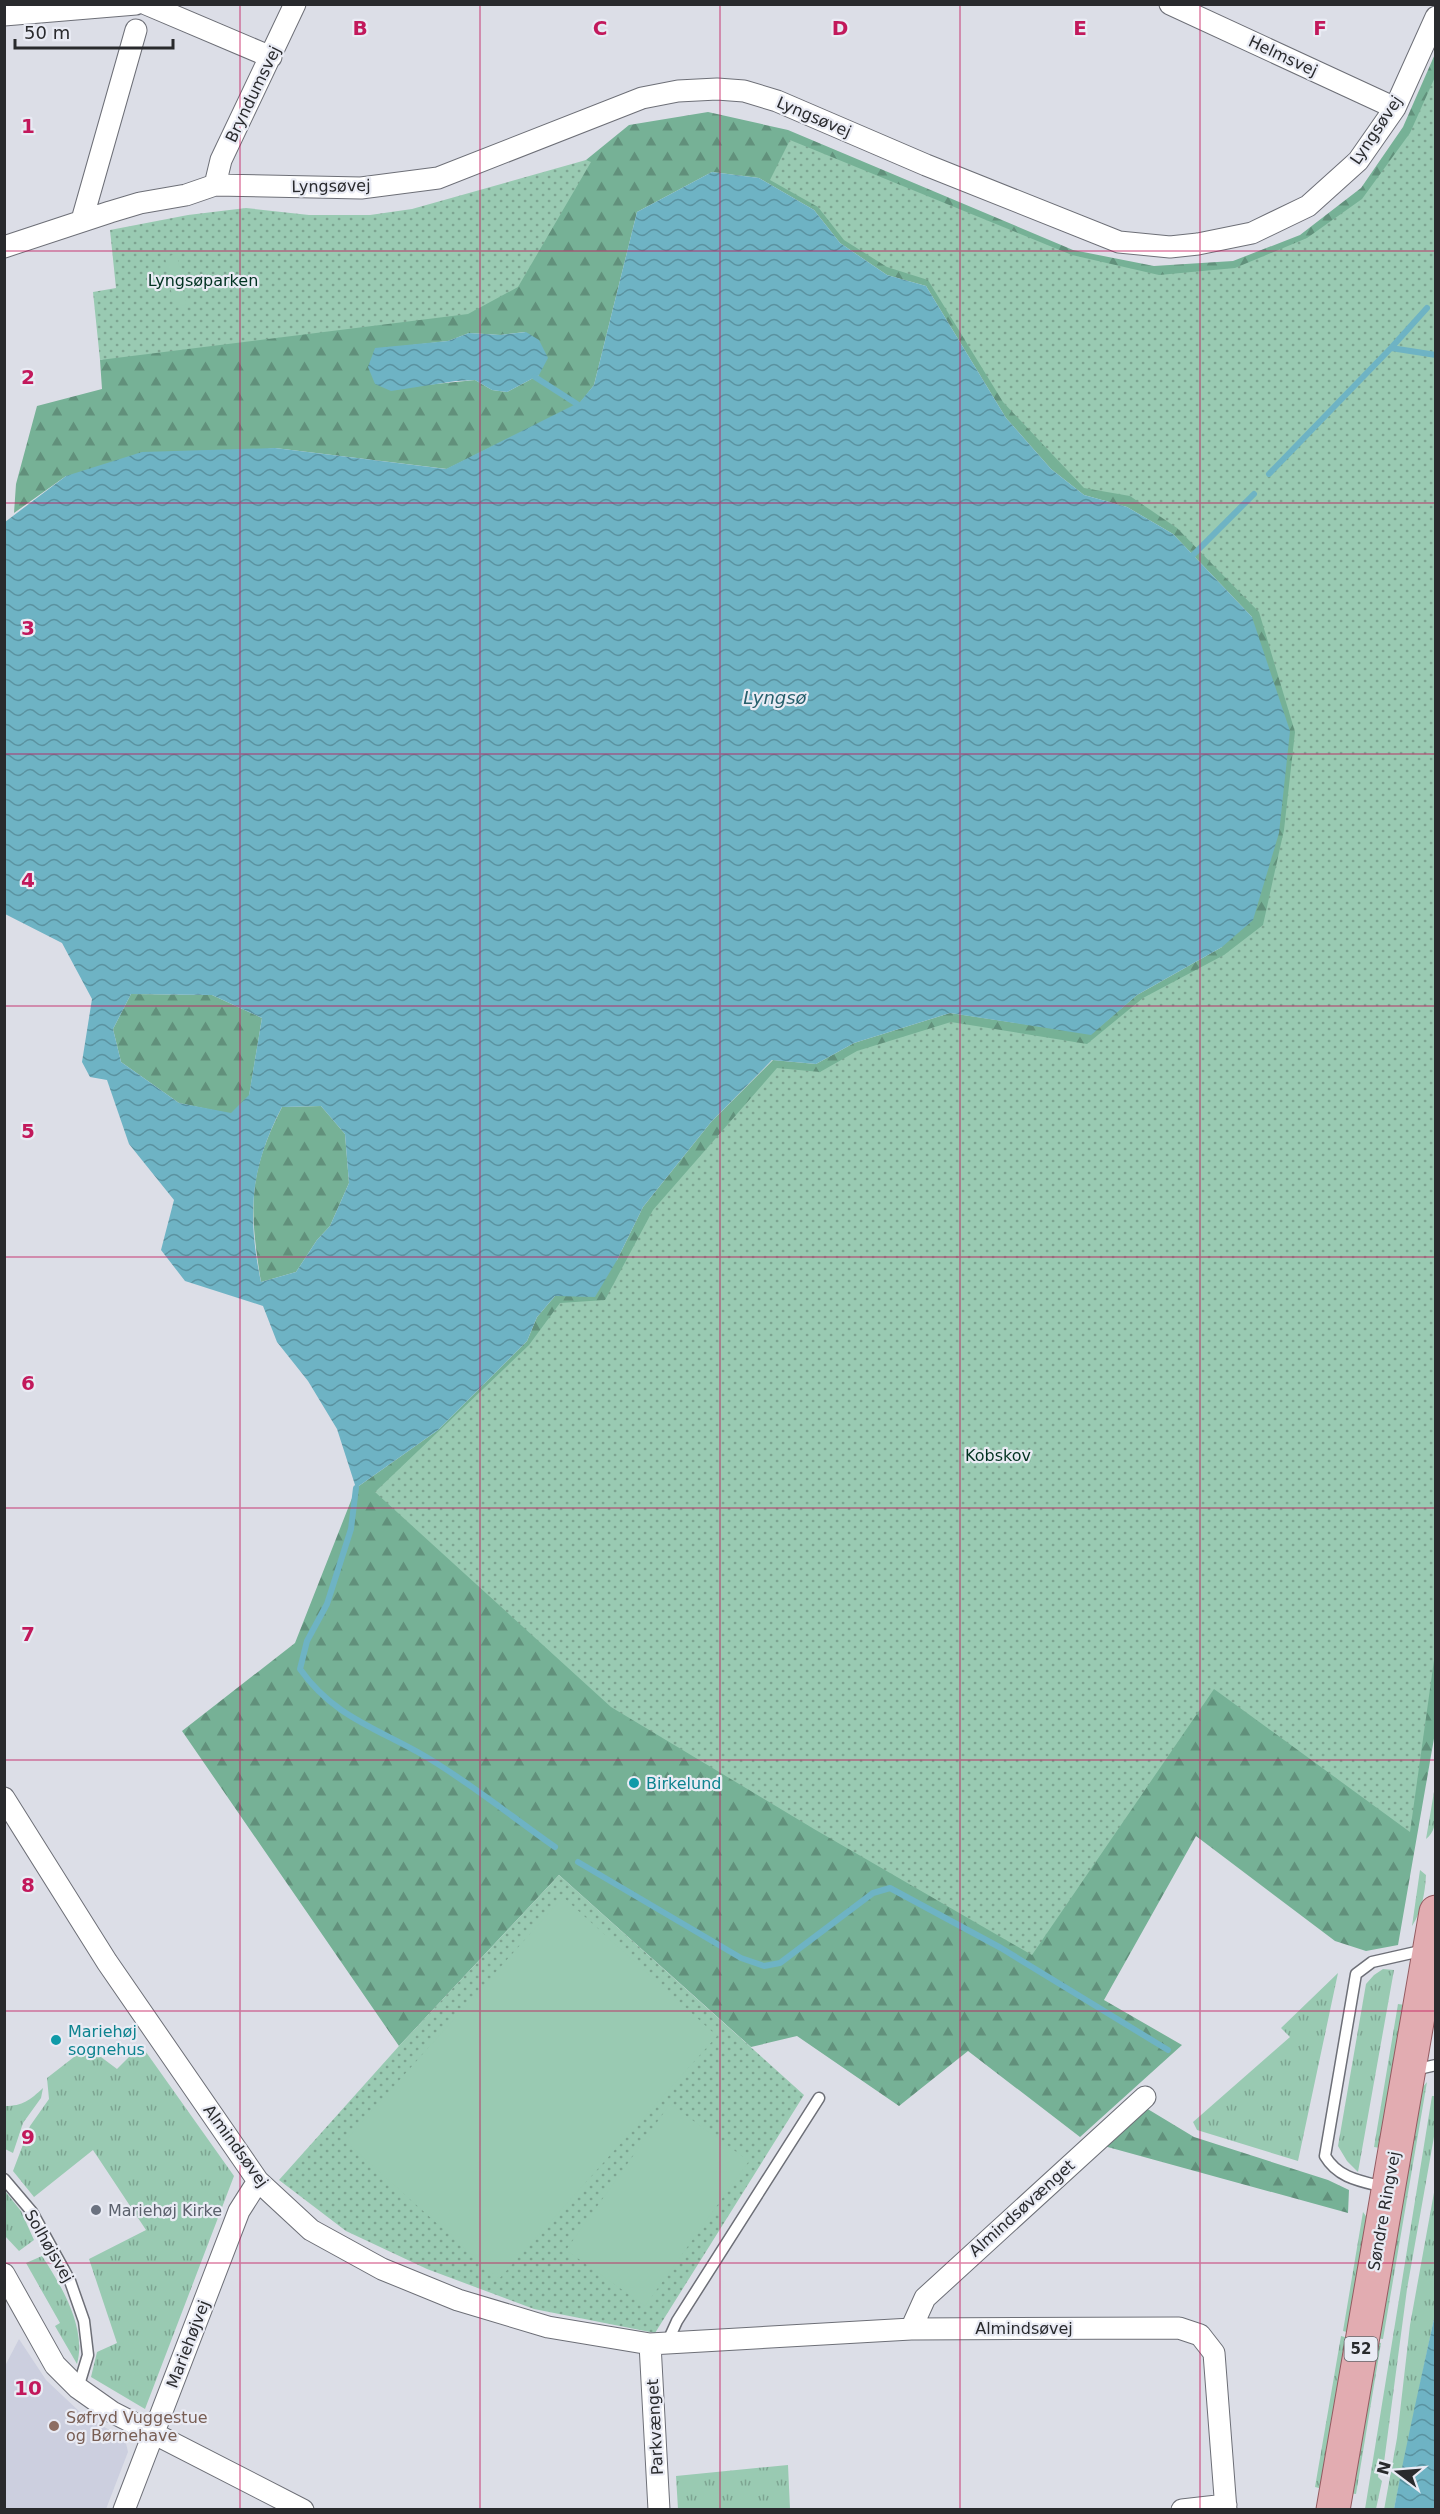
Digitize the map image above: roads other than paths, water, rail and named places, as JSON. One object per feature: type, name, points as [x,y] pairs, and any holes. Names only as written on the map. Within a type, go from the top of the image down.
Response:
[{"type":"main road","name":"Søndre Ringvej","points":[[1333,2510],[1388,2188],[1421,2068],[1429,1949],[1436,1912]]},
{"type":"street","points":[[4,15],[136,4]]},
{"type":"street","points":[[146,4],[272,57]]},
{"type":"street","name":"Bryndumsvej","points":[[215,185],[221,160],[272,57],[295,4]]},
{"type":"street","name":"Helmsvej","points":[[1170,4],[1395,108]]},
{"type":"street","name":"Lyngsøvej","points":[[4,247],[82,220],[140,203],[186,195],[215,185],[361,188],[438,178],[642,98],[678,91],[717,89],[744,92],[777,101],[936,169],[1119,242],[1170,247],[1198,244],[1252,233],[1308,206],[1358,161],[1395,108],[1436,17]]},
{"type":"street","points":[[82,220],[136,30]]},
{"type":"street","name":"Almindsøvej","points":[[4,1798],[107,1962],[258,2181],[311,2230],[382,2269],[458,2300],[548,2327],[659,2344],[911,2329],[1179,2328],[1200,2335],[1214,2353],[1226,2507]]},
{"type":"street","name":"Almindsøvænget","points":[[911,2329],[925,2298],[1145,2097]]},
{"type":"street","name":"Mariehøjvej","points":[[124,2510],[239,2211],[258,2181]]},
{"type":"street","points":[[4,2274],[55,2365],[78,2388],[112,2412],[303,2510]]},
{"type":"street","name":"Parkvænget","points":[[659,2344],[659,2510]]},
{"type":"street","points":[[1182,2510],[1226,2507]]},
{"type":"lane","points":[[1388,2188],[1347,2178],[1331,2167],[1325,2156],[1356,1974],[1372,1962],[1429,1949]]},
{"type":"lane","points":[[659,2344],[677,2321],[819,2098]]},
{"type":"lane","name":"Solhøjsvej","points":[[4,2179],[32,2212],[70,2281],[84,2321],[88,2355],[78,2388]]},
{"type":"water","name":"Lyngsø","points":[[712,172],[759,178],[814,210],[840,243],[887,275],[926,286],[1006,418],[1051,469],[1084,495],[1127,507],[1173,534],[1252,617],[1290,731],[1279,833],[1253,920],[1222,947],[1137,995],[1091,1035],[950,1013],[854,1043],[816,1064],[772,1060],[711,1122],[643,1207],[617,1260],[595,1297],[555,1296],[537,1317],[527,1341],[438,1430],[356,1488],[337,1429],[308,1381],[277,1342],[263,1306],[185,1281],[161,1250],[174,1200],[129,1144],[107,1080],[90,1077],[82,1062],[92,999],[62,943],[5,914],[5,522],[66,476],[142,452],[275,448],[446,469],[580,402],[594,385],[637,212]],"holes":[[[131,994],[212,995],[262,1018],[249,1095],[231,1113],[179,1103],[121,1062],[113,1029]],[[321,1106],[345,1134],[349,1183],[330,1226],[317,1240],[296,1272],[261,1282],[253,1213],[254,1192],[263,1151],[282,1107]]]},
{"type":"water","points":[[526,332],[539,340],[548,358],[539,375],[507,392],[492,390],[475,380],[391,391],[375,384],[368,367],[375,348],[448,341],[469,333],[500,335]]},
{"type":"water","points":[[1435,2314],[1435,2509],[1394,2509],[1409,2436]]},
{"type":"waterway","points":[[1269,474],[1427,308]]},
{"type":"waterway","points":[[1391,348],[1436,355]]},
{"type":"waterway","points":[[535,377],[577,404]]},
{"type":"waterway","points":[[1193,555],[1254,494]]},
{"type":"waterway","points":[[356,1488],[351,1529],[327,1604],[307,1641],[300,1669],[313,1685],[341,1710],[440,1765],[555,1847]]},
{"type":"waterway","points":[[578,1862],[741,1958],[764,1966],[780,1963],[873,1893],[890,1888],[1001,1948],[1168,2050]]},
{"type":"place","name":"Birkelund","points":[[634,1783]]},
{"type":"place","name":"Mariehøj sognehus","points":[[56,2040]]},
{"type":"place","name":"Mariehøj Kirke","points":[[96,2210]]},
{"type":"place","name":"Søfryd Vuggestue og Børnehave","points":[[54,2426]]},
{"type":"park label","name":"Lyngsøparken","points":[[203,280]]},
{"type":"park label","name":"Kobskov","points":[[998,1455]]}]
